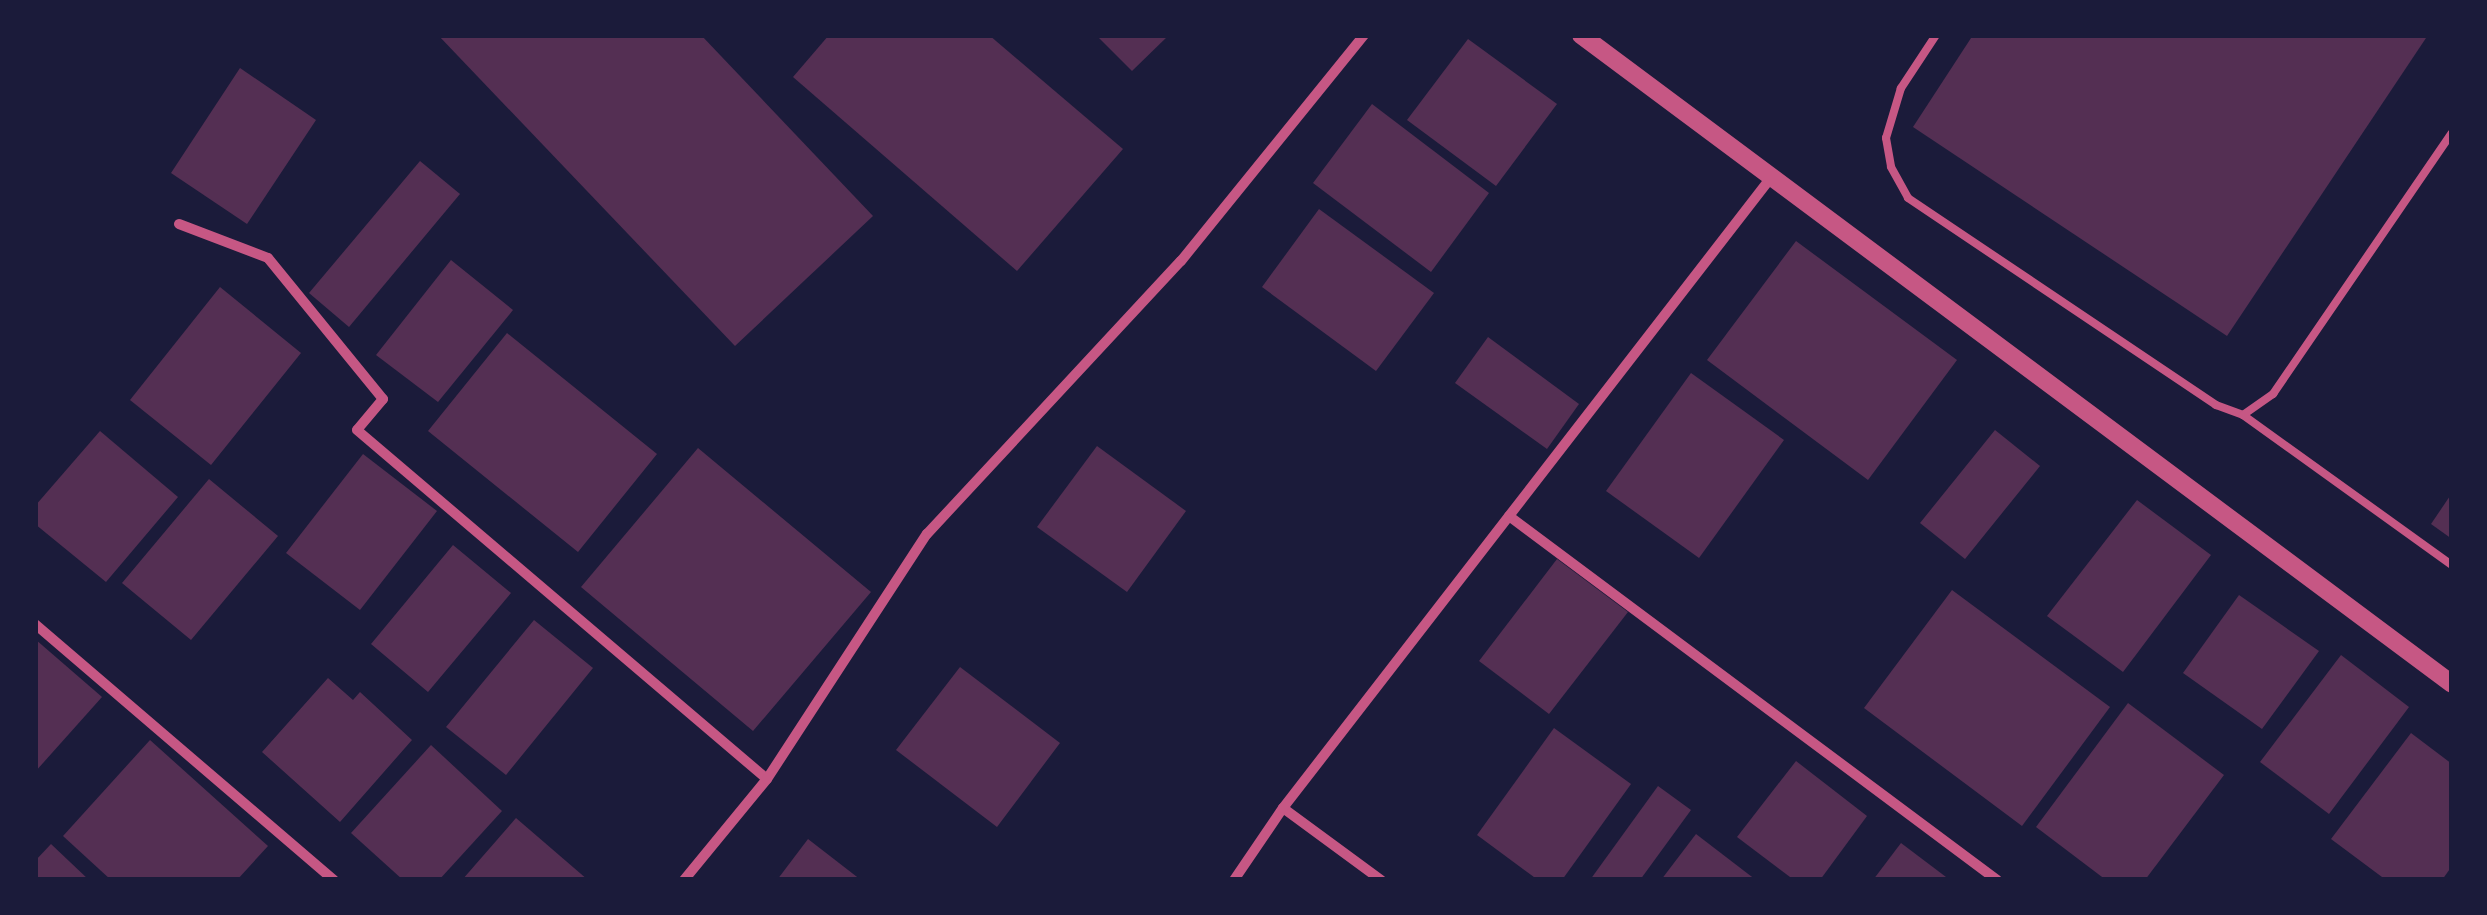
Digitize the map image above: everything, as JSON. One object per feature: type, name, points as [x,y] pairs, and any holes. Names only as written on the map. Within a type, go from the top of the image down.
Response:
[{"type":"street","points":[[684,880],[767,779],[928,534],[1180,262],[1364,35]]},
{"type":"street","points":[[1582,35],[1769,180],[2452,684]]},
{"type":"street","points":[[1234,880],[1283,808],[1769,180]]},
{"type":"street","points":[[179,224],[268,258],[383,400],[357,430],[767,779]]},
{"type":"street","points":[[1509,516],[1997,880]]},
{"type":"street","points":[[35,624],[334,880]]},
{"type":"street","points":[[1283,808],[1381,880]]},
{"type":"lane","points":[[1936,35],[1901,88],[1886,138],[1891,168],[1908,198],[2216,405],[2243,415],[2452,566]]},
{"type":"lane","points":[[2243,415],[2273,394],[2452,134]]},
{"type":"building","points":[[438,35],[701,35],[873,216],[735,346]]},
{"type":"building","points":[[829,35],[989,35],[1123,149],[1017,271],[793,77]]},
{"type":"building","points":[[1096,35],[1169,35],[1132,71]]},
{"type":"building","points":[[1973,35],[2428,35],[2227,336],[1913,127]]},
{"type":"building","points":[[1468,39],[1557,104],[1496,186],[1407,120]]},
{"type":"building","points":[[240,68],[316,120],[247,224],[171,173]]},
{"type":"building","points":[[1372,104],[1489,193],[1431,272],[1313,183]]},
{"type":"building","points":[[420,161],[460,194],[349,327],[309,293]]},
{"type":"building","points":[[1319,209],[1434,293],[1376,371],[1262,287]]},
{"type":"building","points":[[1796,241],[1957,360],[1868,480],[1707,360]]},
{"type":"building","points":[[451,260],[513,310],[438,402],[376,355]]},
{"type":"building","points":[[220,287],[301,353],[211,465],[130,400]]},
{"type":"building","points":[[507,333],[657,454],[578,552],[428,431]]},
{"type":"building","points":[[1488,337],[1579,404],[1547,449],[1455,383]]},
{"type":"building","points":[[1691,373],[1784,440],[1699,558],[1606,491]]},
{"type":"building","points":[[1995,430],[2040,466],[1965,559],[1920,523]]},
{"type":"building","points":[[100,431],[178,497],[106,582],[35,524],[35,506]]},
{"type":"building","points":[[1097,446],[1186,511],[1127,592],[1037,527]]},
{"type":"building","points":[[698,448],[871,592],[753,731],[581,587]]},
{"type":"building","points":[[363,454],[437,511],[360,610],[286,553]]},
{"type":"building","points":[[209,479],[278,536],[191,640],[122,583]]},
{"type":"building","points":[[2452,493],[2452,539],[2431,524]]},
{"type":"building","points":[[2137,500],[2211,555],[2123,672],[2047,616]]},
{"type":"building","points":[[453,545],[511,593],[428,692],[371,644]]},
{"type":"building","points":[[1557,559],[1628,612],[1549,714],[1479,661]]},
{"type":"building","points":[[1952,590],[2110,707],[2022,826],[1864,708]]},
{"type":"building","points":[[2239,595],[2319,651],[2262,729],[2183,673]]},
{"type":"building","points":[[534,620],[593,668],[506,775],[446,727]]},
{"type":"building","points":[[35,639],[102,697],[35,772]]},
{"type":"building","points":[[2341,655],[2409,707],[2329,814],[2260,762]]},
{"type":"building","points":[[960,667],[1060,743],[997,827],[896,750]]},
{"type":"building","points":[[328,678],[353,700],[360,692],[412,740],[340,822],[262,752]]},
{"type":"building","points":[[2128,703],[2224,775],[2145,880],[2106,880],[2036,827]]},
{"type":"building","points":[[1554,728],[1631,784],[1562,880],[1538,880],[1477,835]]},
{"type":"building","points":[[2411,733],[2452,764],[2452,866],[2442,880],[2386,880],[2331,839]]},
{"type":"building","points":[[150,740],[268,846],[237,880],[111,880],[63,836]]},
{"type":"building","points":[[431,745],[502,811],[439,880],[403,880],[351,833]]},
{"type":"building","points":[[1796,761],[1867,816],[1820,880],[1794,880],[1737,837]]},
{"type":"building","points":[[1658,786],[1691,810],[1640,880],[1590,880]]},
{"type":"building","points":[[516,818],[588,880],[462,880]]},
{"type":"building","points":[[1696,834],[1756,880],[1661,880]]},
{"type":"building","points":[[808,839],[861,880],[777,880]]},
{"type":"building","points":[[1901,843],[1950,880],[1873,880]]},
{"type":"building","points":[[51,844],[89,880],[35,880],[35,861]]}]
